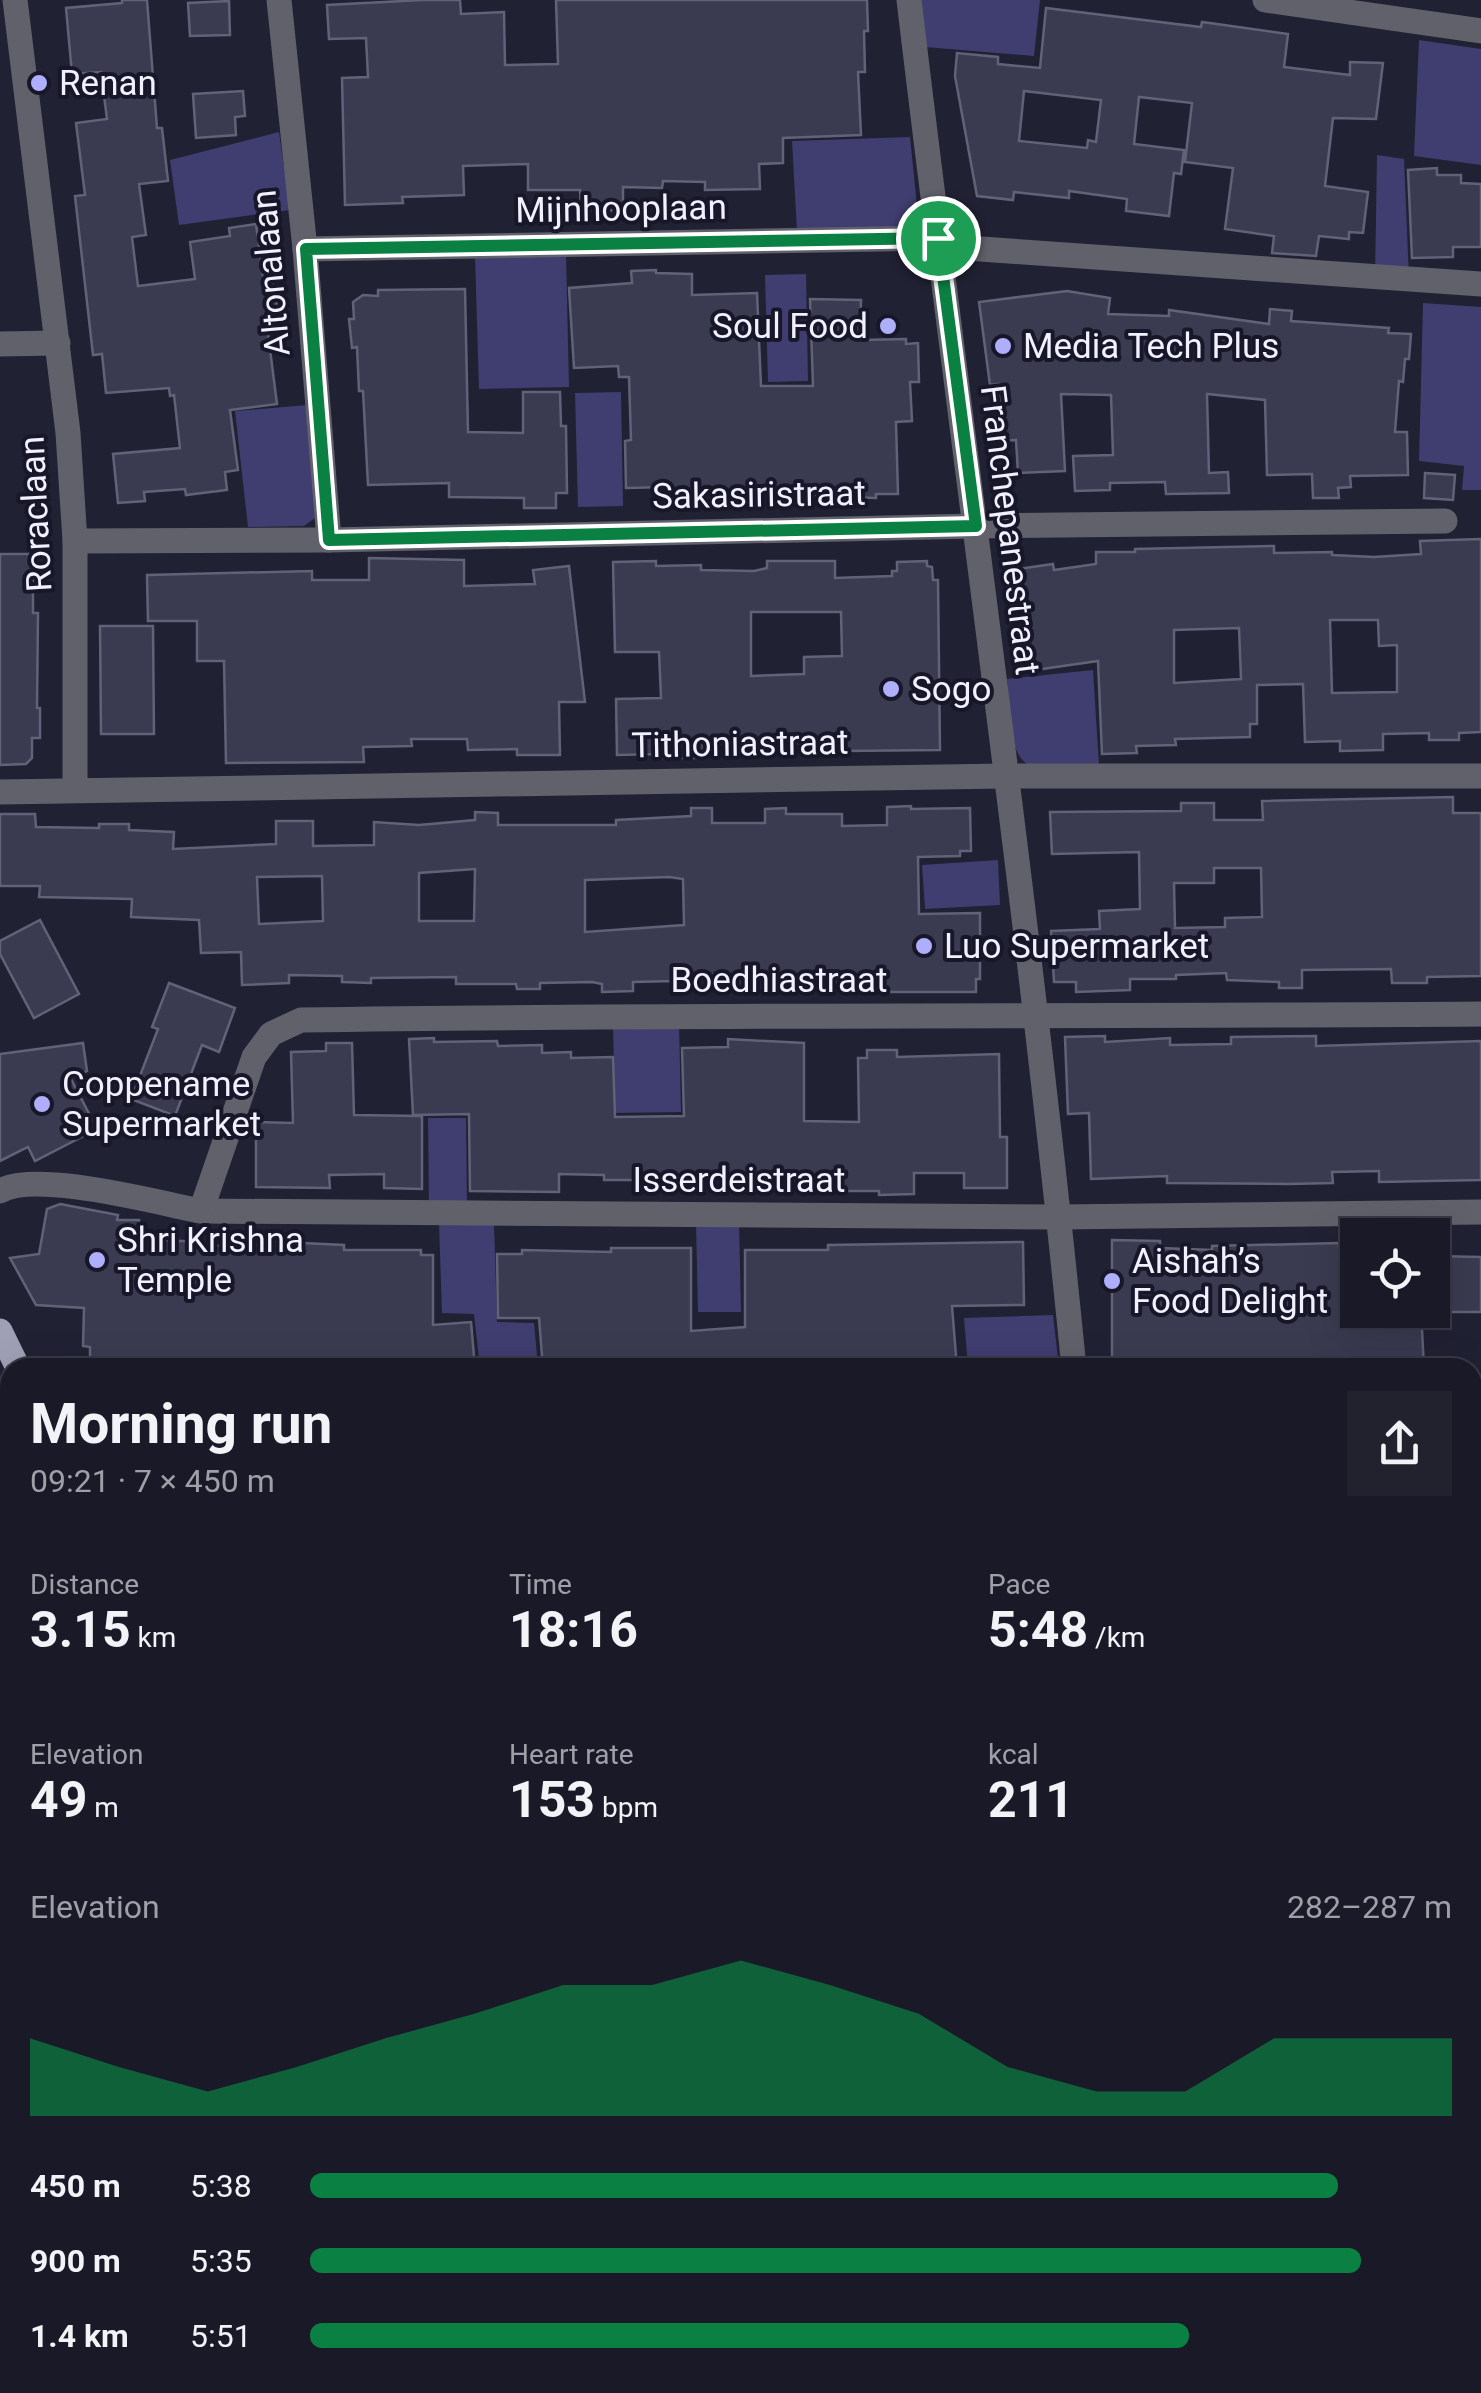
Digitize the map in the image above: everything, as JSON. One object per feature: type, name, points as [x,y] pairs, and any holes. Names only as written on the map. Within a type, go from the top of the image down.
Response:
[{"type":"main road","points":[[0,1331],[13,1358]]},
{"type":"street","name":"Roraclaan","points":[[15,0],[68,433],[75,541],[74,789]]},
{"type":"street","name":"Altonalaan","points":[[279,0],[306,249],[329,540]]},
{"type":"street","name":"Franchepanestraat","points":[[909,0],[976,526],[1073,1358]]},
{"type":"street","points":[[1265,0],[1345,7],[1481,31]]},
{"type":"street","name":"Mijnhooplaan","points":[[306,249],[938,242],[1481,284]]},
{"type":"street","points":[[0,344],[58,343]]},
{"type":"street","name":"Sakasiristraat","points":[[75,541],[1445,522]]},
{"type":"street","name":"Tithoniastraat","points":[[0,792],[1004,776],[1481,776]]},
{"type":"street","name":"Boedhiastraat","points":[[201,1211],[254,1057],[271,1034],[302,1020],[667,1014],[1481,1014]]},
{"type":"street","name":"Isserdeistraat","points":[[0,1191],[11,1184],[72,1186],[201,1211],[1059,1216],[1481,1212]]},
{"type":"shaded area","points":[[920,0],[1040,0],[1034,56],[925,47]]},
{"type":"shaded area","points":[[1419,40],[1481,49],[1481,165],[1414,156]]},
{"type":"shaded area","points":[[279,132],[290,210],[179,225],[170,160]]},
{"type":"shaded area","points":[[910,137],[917,206],[912,224],[797,231],[792,141]]},
{"type":"shaded area","points":[[1377,155],[1404,159],[1409,279],[1375,277]]},
{"type":"shaded area","points":[[566,254],[569,387],[479,389],[475,256]]},
{"type":"shaded area","points":[[806,274],[808,381],[768,382],[765,275]]},
{"type":"shaded area","points":[[1423,303],[1481,307],[1481,490],[1462,490],[1464,466],[1419,461]]},
{"type":"shaded area","points":[[621,392],[623,506],[578,507],[575,393]]},
{"type":"shaded area","points":[[308,405],[315,518],[304,526],[248,527],[235,411]]},
{"type":"shaded area","points":[[1093,670],[1099,765],[1027,764],[1012,737],[1007,679]]},
{"type":"shaded area","points":[[998,860],[1000,905],[925,909],[922,865]]},
{"type":"shaded area","points":[[679,1024],[681,1112],[615,1113],[613,1025]]},
{"type":"shaded area","points":[[428,1118],[466,1118],[467,1207],[429,1207]]},
{"type":"shaded area","points":[[739,1222],[741,1312],[698,1312],[696,1223]]},
{"type":"shaded area","points":[[439,1223],[494,1224],[497,1322],[534,1323],[537,1358],[479,1358],[474,1314],[442,1313]]},
{"type":"shaded area","points":[[1053,1315],[1058,1358],[967,1358],[964,1318]]},
{"type":"building","points":[[147,0],[157,128],[162,128],[168,181],[139,184],[146,235],[132,237],[138,286],[195,279],[190,242],[230,236],[229,228],[256,224],[264,283],[273,282],[277,307],[271,316],[272,325],[267,326],[277,404],[230,410],[238,470],[225,472],[227,490],[186,495],[185,489],[144,492],[145,501],[118,503],[113,454],[180,448],[174,395],[170,396],[169,388],[106,393],[102,354],[93,355],[75,196],[85,195],[76,123],[107,119],[101,72],[72,74],[66,8]]},
{"type":"building","points":[[460,0],[461,14],[504,12],[505,65],[558,64],[556,0],[867,0],[865,72],[858,72],[861,135],[783,138],[783,163],[759,164],[760,189],[705,190],[705,182],[663,181],[662,188],[623,187],[623,210],[581,211],[580,190],[528,190],[528,164],[463,166],[464,195],[402,197],[403,203],[345,205],[342,78],[368,77],[366,38],[329,39],[327,5]]},
{"type":"building","points":[[229,1],[230,35],[190,36],[188,3]]},
{"type":"building","points":[[1046,8],[1288,34],[1284,67],[1350,75],[1350,62],[1383,63],[1376,119],[1333,118],[1325,186],[1368,192],[1363,233],[1349,232],[1349,239],[1319,236],[1316,256],[1272,253],[1274,236],[1225,229],[1233,168],[1185,162],[1192,103],[1139,97],[1134,144],[1184,150],[1181,174],[1174,173],[1169,216],[1126,211],[1127,199],[1069,191],[1069,198],[1014,192],[1013,200],[977,196],[955,76],[957,53],[998,57],[998,64],[1040,68]],"holes":[[[1024,91],[1101,100],[1096,142],[1088,140],[1087,148],[1019,141]]]},
{"type":"building","points":[[243,91],[245,116],[235,117],[236,135],[196,138],[193,94]]},
{"type":"building","points":[[1437,168],[1437,175],[1461,175],[1461,183],[1481,184],[1481,247],[1453,247],[1453,257],[1412,258],[1408,170]]},
{"type":"building","points":[[631,271],[692,274],[692,295],[757,293],[761,386],[813,386],[810,299],[861,300],[860,340],[906,339],[906,344],[918,343],[919,382],[910,382],[912,421],[896,422],[898,494],[876,494],[876,498],[768,495],[768,491],[667,495],[667,487],[626,488],[625,441],[631,440],[629,377],[619,377],[618,366],[574,368],[569,288],[632,283]]},
{"type":"building","points":[[465,289],[468,432],[523,433],[523,392],[560,392],[561,426],[566,426],[567,493],[556,493],[556,508],[524,508],[524,498],[449,497],[449,483],[368,485],[363,391],[359,391],[357,347],[352,348],[349,319],[354,319],[353,302],[363,295],[378,296],[378,290]]},
{"type":"building","points":[[1067,291],[1110,298],[1108,314],[1169,316],[1169,310],[1269,324],[1270,309],[1292,311],[1291,321],[1389,328],[1388,333],[1411,334],[1409,359],[1405,359],[1403,382],[1399,381],[1395,432],[1407,432],[1408,475],[1350,476],[1351,487],[1338,488],[1339,498],[1313,498],[1312,474],[1267,475],[1265,400],[1207,394],[1209,473],[1228,472],[1229,493],[1166,494],[1165,482],[1110,483],[1110,490],[1075,491],[1073,456],[1113,455],[1111,395],[1061,394],[1065,471],[1018,473],[1016,440],[1002,441],[999,384],[990,385],[979,302]]},
{"type":"building","points":[[1425,473],[1455,475],[1453,500],[1424,498]]},
{"type":"building","points":[[1481,539],[1481,732],[1459,733],[1459,740],[1429,740],[1429,733],[1383,734],[1383,750],[1340,751],[1340,741],[1305,742],[1303,684],[1257,685],[1257,724],[1250,724],[1250,737],[1175,739],[1176,745],[1136,746],[1137,753],[1102,754],[1098,661],[1028,671],[1023,634],[1028,633],[1018,569],[1053,564],[1054,570],[1096,564],[1096,552],[1135,549],[1274,546],[1274,553],[1332,552],[1374,557],[1421,554],[1420,541]],"holes":[[[1330,620],[1378,620],[1379,646],[1397,645],[1397,692],[1332,693]],[[1239,628],[1241,679],[1174,683],[1174,630]]]},
{"type":"building","points":[[0,554],[29,554],[33,558],[40,738],[32,738],[32,758],[26,764],[0,765]]},
{"type":"building","points":[[369,558],[464,560],[464,586],[535,584],[533,570],[569,566],[585,702],[559,702],[560,755],[517,755],[517,749],[468,750],[467,739],[411,739],[412,746],[363,747],[364,762],[226,763],[224,661],[197,661],[197,621],[148,621],[147,575],[312,571],[312,580],[369,580]]},
{"type":"building","points":[[656,561],[656,566],[701,565],[701,570],[754,571],[767,568],[767,561],[835,561],[835,578],[892,576],[892,571],[897,571],[897,562],[927,561],[933,580],[938,580],[940,750],[843,751],[813,749],[813,743],[703,744],[704,758],[617,755],[616,699],[661,698],[659,652],[615,652],[613,562]],"holes":[[[751,612],[841,612],[842,656],[804,657],[804,674],[751,676]]]},
{"type":"building","points":[[100,626],[153,626],[154,734],[101,734]]},
{"type":"building","points":[[1453,797],[1453,813],[1481,813],[1481,976],[1427,977],[1427,983],[1392,983],[1391,969],[1302,970],[1302,988],[1279,988],[1279,982],[1227,980],[1226,973],[1130,979],[1130,990],[1076,992],[1076,982],[1054,982],[1051,931],[1100,929],[1099,911],[1140,909],[1139,852],[1052,854],[1050,812],[1181,811],[1181,803],[1214,803],[1214,820],[1263,820],[1262,801]],"holes":[[[1214,868],[1261,868],[1262,917],[1225,918],[1225,927],[1175,928],[1174,883],[1214,883]]]},
{"type":"building","points":[[887,807],[970,808],[971,851],[960,851],[960,856],[918,857],[919,914],[980,913],[980,979],[976,979],[976,992],[885,992],[885,982],[814,983],[814,988],[724,988],[724,974],[675,975],[675,981],[633,982],[633,991],[602,992],[602,984],[592,982],[540,983],[540,989],[517,989],[516,984],[456,984],[456,977],[371,978],[371,983],[342,982],[342,976],[289,975],[289,983],[242,985],[241,952],[201,953],[199,920],[131,917],[132,899],[39,897],[40,886],[0,886],[0,814],[35,814],[36,827],[99,828],[99,824],[129,824],[129,830],[174,832],[173,849],[276,844],[276,821],[313,821],[313,846],[374,845],[374,822],[419,825],[475,820],[475,812],[498,813],[498,825],[616,825],[616,820],[691,816],[691,808],[712,808],[712,823],[765,823],[765,809],[786,808],[786,814],[842,814],[842,826],[887,825]],"holes":[[[475,869],[474,921],[419,921],[419,873]],[[322,876],[323,921],[259,924],[257,877]],[[683,879],[684,925],[585,932],[585,880]]]},
{"type":"building","points":[[40,920],[79,994],[34,1018],[0,954],[0,941]]},
{"type":"building","points":[[169,983],[235,1008],[219,1052],[202,1045],[175,1116],[131,1099],[158,1029],[152,1027]]},
{"type":"building","points":[[1105,1036],[1105,1042],[1170,1038],[1170,1045],[1231,1044],[1231,1037],[1316,1036],[1316,1046],[1481,1041],[1481,1180],[1379,1182],[1379,1171],[1332,1172],[1333,1183],[1167,1183],[1167,1176],[1091,1179],[1089,1113],[1068,1114],[1065,1037]]},
{"type":"building","points":[[434,1038],[434,1042],[542,1045],[542,1053],[571,1052],[571,1058],[613,1057],[615,1117],[684,1116],[682,1048],[728,1047],[728,1039],[804,1043],[804,1121],[859,1122],[858,1058],[867,1058],[867,1050],[897,1050],[897,1057],[999,1054],[1000,1137],[1007,1137],[1007,1188],[964,1188],[964,1173],[914,1173],[914,1194],[879,1195],[879,1191],[838,1191],[838,1185],[751,1183],[751,1178],[604,1180],[604,1175],[559,1174],[559,1192],[470,1191],[469,1114],[413,1115],[409,1039]]},
{"type":"building","name":"Coppename Supermarket","points":[[83,1043],[87,1071],[75,1077],[69,1075],[97,1129],[35,1161],[28,1147],[0,1161],[0,1054]]},
{"type":"building","points":[[326,1043],[352,1043],[354,1115],[422,1116],[422,1189],[384,1188],[384,1174],[329,1175],[330,1188],[256,1187],[256,1122],[293,1123],[291,1052],[326,1051]]},
{"type":"building","points":[[60,1204],[118,1215],[117,1220],[139,1220],[139,1239],[202,1242],[202,1246],[259,1245],[260,1241],[344,1245],[344,1250],[421,1250],[421,1255],[433,1255],[433,1325],[471,1322],[474,1358],[90,1358],[90,1347],[83,1346],[84,1308],[36,1305],[10,1258],[39,1254],[47,1209]]},
{"type":"building","points":[[1112,1240],[1160,1241],[1160,1248],[1212,1250],[1212,1246],[1339,1243],[1340,1328],[1422,1328],[1423,1358],[1112,1358]]},
{"type":"building","points":[[1023,1242],[1024,1305],[952,1306],[956,1358],[542,1358],[539,1318],[498,1318],[497,1254],[522,1254],[522,1250],[611,1252],[611,1248],[691,1248],[691,1331],[745,1327],[745,1250],[828,1250],[828,1245]]},
{"type":"building","points":[[1450,1256],[1481,1257],[1481,1312],[1450,1312]]},
{"type":"place","name":"Renan","points":[[39,83]]},
{"type":"place","name":"Soul Food","points":[[888,326]]},
{"type":"place","name":"Media Tech Plus","points":[[1003,346]]},
{"type":"place","name":"Sogo","points":[[891,689]]},
{"type":"place","name":"Luo Supermarket","points":[[924,946]]},
{"type":"place","name":"Coppename Supermarket","points":[[42,1104]]},
{"type":"place","name":"Shri Krishna Temple","points":[[97,1260]]},
{"type":"place","name":"Aishah’s Food Delight","points":[[1112,1281]]},
{"type":"route","points":[[938,238],[976,526],[329,540],[306,249],[938,238]]}]
